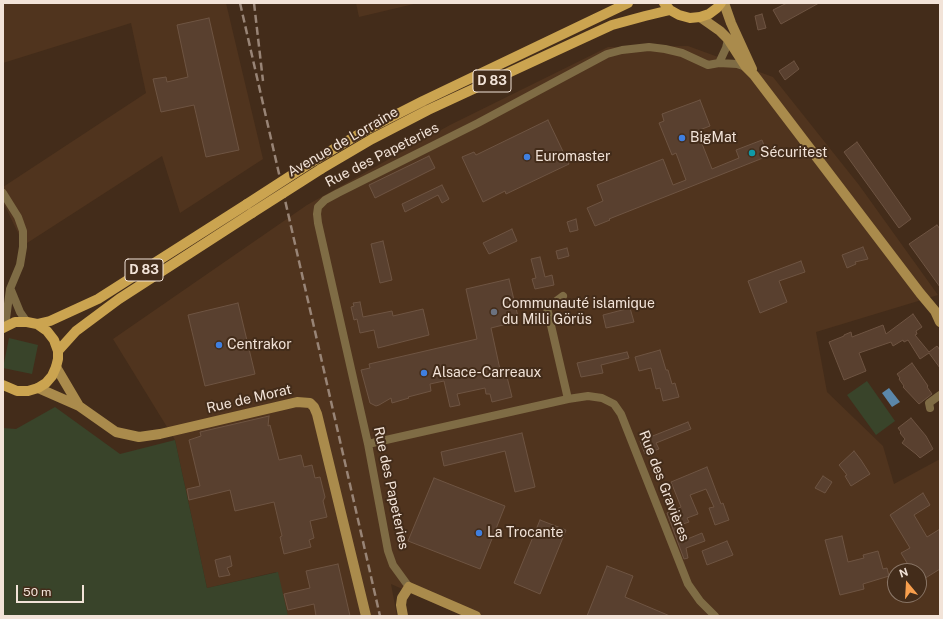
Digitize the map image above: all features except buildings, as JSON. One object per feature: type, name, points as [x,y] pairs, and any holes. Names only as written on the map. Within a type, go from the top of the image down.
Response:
[{"type":"main road","name":"Avenue de Lorraine","points":[[58,352],[76,331],[118,299],[249,209],[315,160],[366,130],[423,101],[628,3]]},
{"type":"main road","points":[[667,7],[679,15],[690,18],[709,14],[722,3]]},
{"type":"main road","name":"Avenue de Lorraine","points":[[4,327],[16,322],[50,322],[98,299],[249,209],[372,139],[428,110],[612,25],[645,16],[667,7]]},
{"type":"main road","points":[[4,387],[17,391],[28,391],[38,388],[46,383],[52,376],[56,367],[58,352],[54,340],[47,331],[32,323]]},
{"type":"street","points":[[722,3],[751,64],[754,74]]},
{"type":"street","points":[[700,17],[720,31],[728,39],[746,66],[754,74],[920,293],[938,310],[940,322]]},
{"type":"street","points":[[719,63],[726,48],[728,39]]},
{"type":"street","name":"Rue des Papeteries","points":[[409,587],[393,565],[388,551],[368,444],[318,223],[318,207],[325,200],[478,123],[607,54],[622,50],[649,47],[665,48],[682,53],[708,65],[719,63],[746,66]]},
{"type":"street","points":[[3,193],[18,217],[23,231],[23,247],[20,265],[10,289],[4,327]]},
{"type":"street","points":[[10,289],[18,308],[32,323]]},
{"type":"street","points":[[563,296],[547,308],[568,399]]},
{"type":"street","name":"Rue de Morat","points":[[56,367],[79,406]]},
{"type":"street","name":"Rue de Morat","points":[[38,388],[79,406],[116,432],[139,437],[160,434],[297,402],[310,403],[318,414],[366,616]]},
{"type":"street","points":[[930,408],[930,403],[940,395]]},
{"type":"street","name":"Rue des Gravières","points":[[368,444],[568,399],[588,396],[602,398],[614,404],[621,414],[688,584],[700,601],[716,616]]},
{"type":"street","points":[[404,616],[401,604],[402,598],[409,587],[476,616]]},
{"type":"shaded area","points":[[3,3],[226,3],[263,159],[180,213],[162,156],[24,245],[3,202],[3,187],[146,93],[131,23],[3,63]]},
{"type":"shaded area","points":[[356,3],[418,3],[359,17]]},
{"type":"shaded area","points":[[688,46],[773,77],[859,185],[938,295],[816,332],[827,392],[883,446],[894,484],[940,459],[940,616],[463,616],[391,584],[397,616],[286,616],[276,572],[207,588],[175,440],[113,339],[307,205],[450,125],[608,47]]},
{"type":"green space","points":[[9,338],[38,345],[32,374],[3,368]]},
{"type":"green space","points":[[867,381],[895,421],[876,435],[847,395]]},
{"type":"green space","points":[[55,407],[120,454],[175,440],[207,588],[278,572],[288,616],[3,616],[3,428],[16,429]]},
{"type":"water","points":[[889,388],[900,402],[892,407],[882,393]]},
{"type":"railway","points":[[240,3],[380,616]]},
{"type":"railway","points":[[254,3],[263,81]]},
{"type":"place","name":"BigMat","points":[[682,138]]},
{"type":"place","name":"Sécuritest","points":[[752,153]]},
{"type":"place","name":"Euromaster","points":[[527,157]]},
{"type":"place","name":"Communauté islamique du Milli Görüs","points":[[494,312]]},
{"type":"place","name":"Centrakor","points":[[219,345]]},
{"type":"place","name":"Alsace-Carreaux","points":[[424,373]]},
{"type":"place","name":"La Trocante","points":[[479,533]]}]
